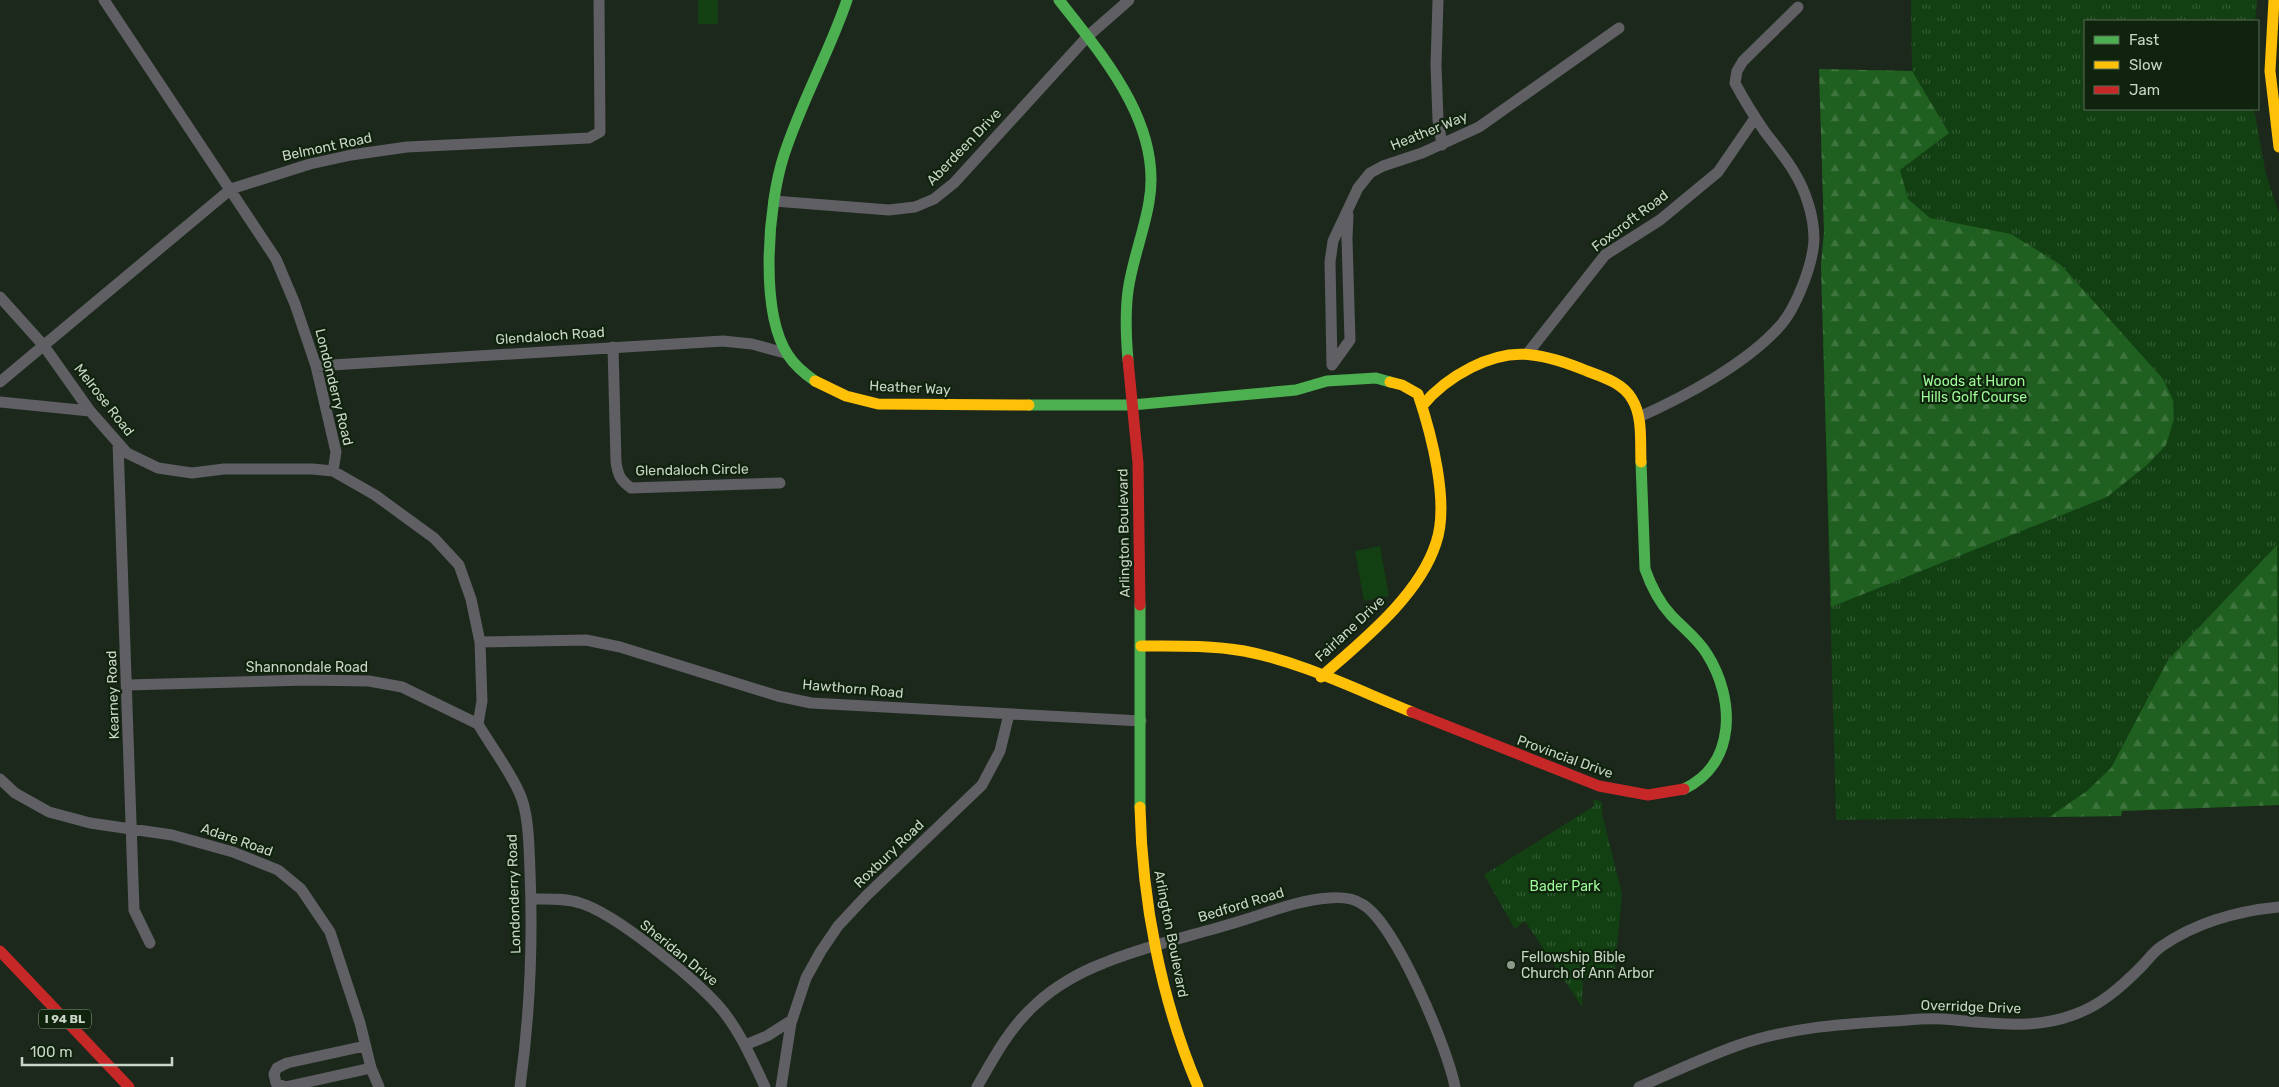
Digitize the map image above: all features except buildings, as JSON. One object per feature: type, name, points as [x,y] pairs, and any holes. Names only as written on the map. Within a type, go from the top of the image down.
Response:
[{"type":"street","name":"Londonderry Road","points":[[104,0],[276,259],[295,304],[316,366],[336,452],[334,472]]},
{"type":"street","name":"Belmont Road","points":[[0,382],[230,188],[310,164],[370,152],[406,147],[588,138],[600,132],[599,0]]},
{"type":"street","name":"Heather Way","points":[[847,0],[782,161],[774,201],[769,292],[772,319],[785,353],[804,375],[824,389],[878,404],[1132,405],[1296,390],[1327,381],[1376,378],[1402,384],[1418,394],[1422,406]]},
{"type":"street","name":"Arlington Boulevard","points":[[1060,0],[1088,36],[1127,98],[1142,131],[1150,161],[1151,187],[1148,217],[1135,258],[1126,305],[1139,479],[1140,722],[1143,865],[1156,946],[1171,1013],[1198,1087]]},
{"type":"street","name":"Aberdeen Drive","points":[[774,201],[889,210],[915,207],[934,199],[954,183],[1088,36],[1129,0]]},
{"type":"street","points":[[1438,0],[1436,65],[1438,120],[1442,145]]},
{"type":"street","points":[[2274,0],[2270,71],[2279,147]]},
{"type":"street","points":[[1639,417],[1674,401],[1740,360],[1780,327],[1804,282],[1814,241],[1813,220],[1808,201],[1791,165],[1755,118],[1734,83],[1737,71],[1743,61],[1798,6]]},
{"type":"street","name":"Heather Way","points":[[1332,365],[1330,262],[1333,241],[1358,188],[1370,174],[1399,159],[1442,145],[1479,127],[1557,74],[1619,28]]},
{"type":"street","name":"Foxcroft Road","points":[[1527,354],[1605,255],[1660,220],[1718,172],[1755,118]]},
{"type":"street","name":"Heather Way","points":[[1327,381],[1332,365],[1350,340],[1347,239],[1349,208]]},
{"type":"street","name":"Melrose Road","points":[[0,297],[44,346],[90,411],[127,453],[158,468],[192,473],[224,469],[312,469],[334,472]]},
{"type":"street","name":"Glendaloch Road","points":[[316,366],[723,341],[752,344],[785,353]]},
{"type":"street","name":"Glendaloch Circle","points":[[614,348],[616,462],[618,476],[623,482],[631,488],[780,483]]},
{"type":"street","name":"Provincial Drive","points":[[1141,646],[1202,647],[1244,651],[1277,660],[1587,784],[1618,792],[1658,794],[1685,789],[1709,771],[1722,750],[1725,736],[1726,705],[1709,656],[1700,642],[1661,604],[1651,587],[1645,569],[1639,417],[1631,397],[1614,382],[1573,366],[1527,354],[1504,357],[1476,366],[1432,391],[1422,406]]},
{"type":"street","points":[[0,402],[90,411]]},
{"type":"street","name":"Fairlane Drive","points":[[1321,676],[1385,620],[1417,581],[1437,542],[1437,471],[1422,406]]},
{"type":"street","name":"Kearney Road","points":[[118,442],[133,830],[134,910],[150,943]]},
{"type":"street","points":[[334,472],[375,495],[434,538],[459,565],[471,599],[480,642],[482,701],[478,724]]},
{"type":"street","name":"Hawthorn Road","points":[[480,642],[586,640],[620,647],[778,696],[811,703],[1140,722]]},
{"type":"street","name":"Shannondale Road","points":[[127,685],[306,680],[369,681],[402,687],[478,724]]},
{"type":"street","name":"Roxbury Road","points":[[781,1087],[792,1020],[806,978],[838,926],[900,862],[982,785],[1000,751],[1009,714]]},
{"type":"street","name":"Londonderry Road","points":[[478,724],[520,793],[530,853],[532,971],[528,1030],[520,1087]]},
{"type":"street","name":"Adare Road","points":[[0,779],[15,793],[49,812],[92,824],[172,835],[233,852],[278,870],[301,889],[330,932],[360,1023],[371,1068],[379,1087]]},
{"type":"street","name":"Bedford Road","points":[[977,1087],[1006,1037],[1036,1003],[1070,980],[1104,963],[1156,946],[1308,901],[1343,898],[1362,904],[1378,916],[1403,957],[1450,1065],[1456,1087]]},
{"type":"street","name":"Sheridan Drive","points":[[531,899],[579,902],[610,916],[676,968],[718,1005],[744,1045],[764,1087]]},
{"type":"street","name":"Overridge Drive","points":[[1638,1087],[1737,1046],[1800,1030],[1922,1020],[2007,1025],[2051,1022],[2075,1015],[2097,1004],[2118,989],[2161,946],[2211,920],[2248,910],[2279,907]]},
{"type":"street","name":"I 94 BL","points":[[0,951],[129,1087]]},
{"type":"street","points":[[744,1045],[767,1036],[792,1020]]},
{"type":"street","points":[[365,1046],[287,1063],[278,1068],[274,1074],[276,1083],[285,1087],[371,1068]]},
{"type":"green space","points":[[698,0],[718,0],[718,24],[698,24]]},
{"type":"green space","points":[[1911,0],[2257,0],[2255,20],[2084,20],[2084,110],[2254,110],[2266,174],[2279,213],[2279,805],[2122,811],[2121,816],[1836,820],[1821,265],[1824,232],[1819,69],[1912,71]]},
{"type":"green space","name":"Woods at Huron Hills Golf Course","points":[[1819,69],[1912,71],[1949,133],[1900,170],[1908,199],[1930,218],[2011,234],[2061,265],[2163,379],[2173,400],[2174,419],[2166,445],[2147,465],[2107,497],[1831,607],[1821,265],[1824,232]]},
{"type":"green space","points":[[2277,545],[2279,805],[2122,811],[2121,816],[2049,817],[2087,791],[2111,768],[2168,660]]},
{"type":"green space","points":[[1380,546],[1389,596],[1364,601],[1355,551]]},
{"type":"green space","name":"Bader Park","points":[[1593,799],[1602,802],[1602,813],[1622,894],[1615,969],[1583,980],[1582,1007],[1525,921],[1515,929],[1484,875],[1594,806]]},
{"type":"green space","points":[[1568,939],[1580,959],[1562,970],[1550,950]]},
{"type":"traffic: fast","points":[[815,381],[800,370],[791,359],[779,336],[773,312],[770,285],[771,228],[778,176],[784,155],[798,116],[847,0]]},
{"type":"traffic: fast","points":[[1059,0],[1111,68],[1126,93],[1138,119],[1147,146],[1151,174],[1149,202],[1128,291],[1126,308],[1128,360]]},
{"type":"traffic: fast","points":[[1029,405],[1132,405],[1296,390],[1327,381],[1376,378],[1390,382]]},
{"type":"traffic: fast","points":[[1641,462],[1645,569],[1652,587],[1662,604],[1707,654],[1723,690],[1726,709],[1726,729],[1722,747],[1714,764],[1701,778],[1684,789]]},
{"type":"traffic: fast","points":[[1140,605],[1140,807]]},
{"type":"traffic: slow","points":[[2274,0],[2270,71],[2279,147]]},
{"type":"traffic: slow","points":[[1422,406],[1444,385],[1471,367],[1486,361],[1517,354],[1553,359],[1606,378],[1628,393],[1638,413],[1641,462]]},
{"type":"traffic: slow","points":[[815,381],[846,396],[878,404],[1029,405]]},
{"type":"traffic: slow","points":[[1321,677],[1371,633],[1403,599],[1417,581],[1428,562],[1440,527],[1441,508],[1437,468],[1418,394],[1402,385],[1390,382]]},
{"type":"traffic: slow","points":[[1141,646],[1218,648],[1266,656],[1329,677],[1412,712]]},
{"type":"traffic: slow","points":[[1140,807],[1149,914],[1156,950],[1174,1020],[1198,1087]]},
{"type":"traffic: jam","points":[[1128,360],[1138,463],[1140,605]]},
{"type":"traffic: jam","points":[[1412,712],[1599,786],[1648,795],[1684,789]]},
{"type":"traffic: jam","points":[[0,951],[129,1087]]},
{"type":"place","name":"Fellowship Bible Church of Ann Arbor","points":[[1511,965]]}]
